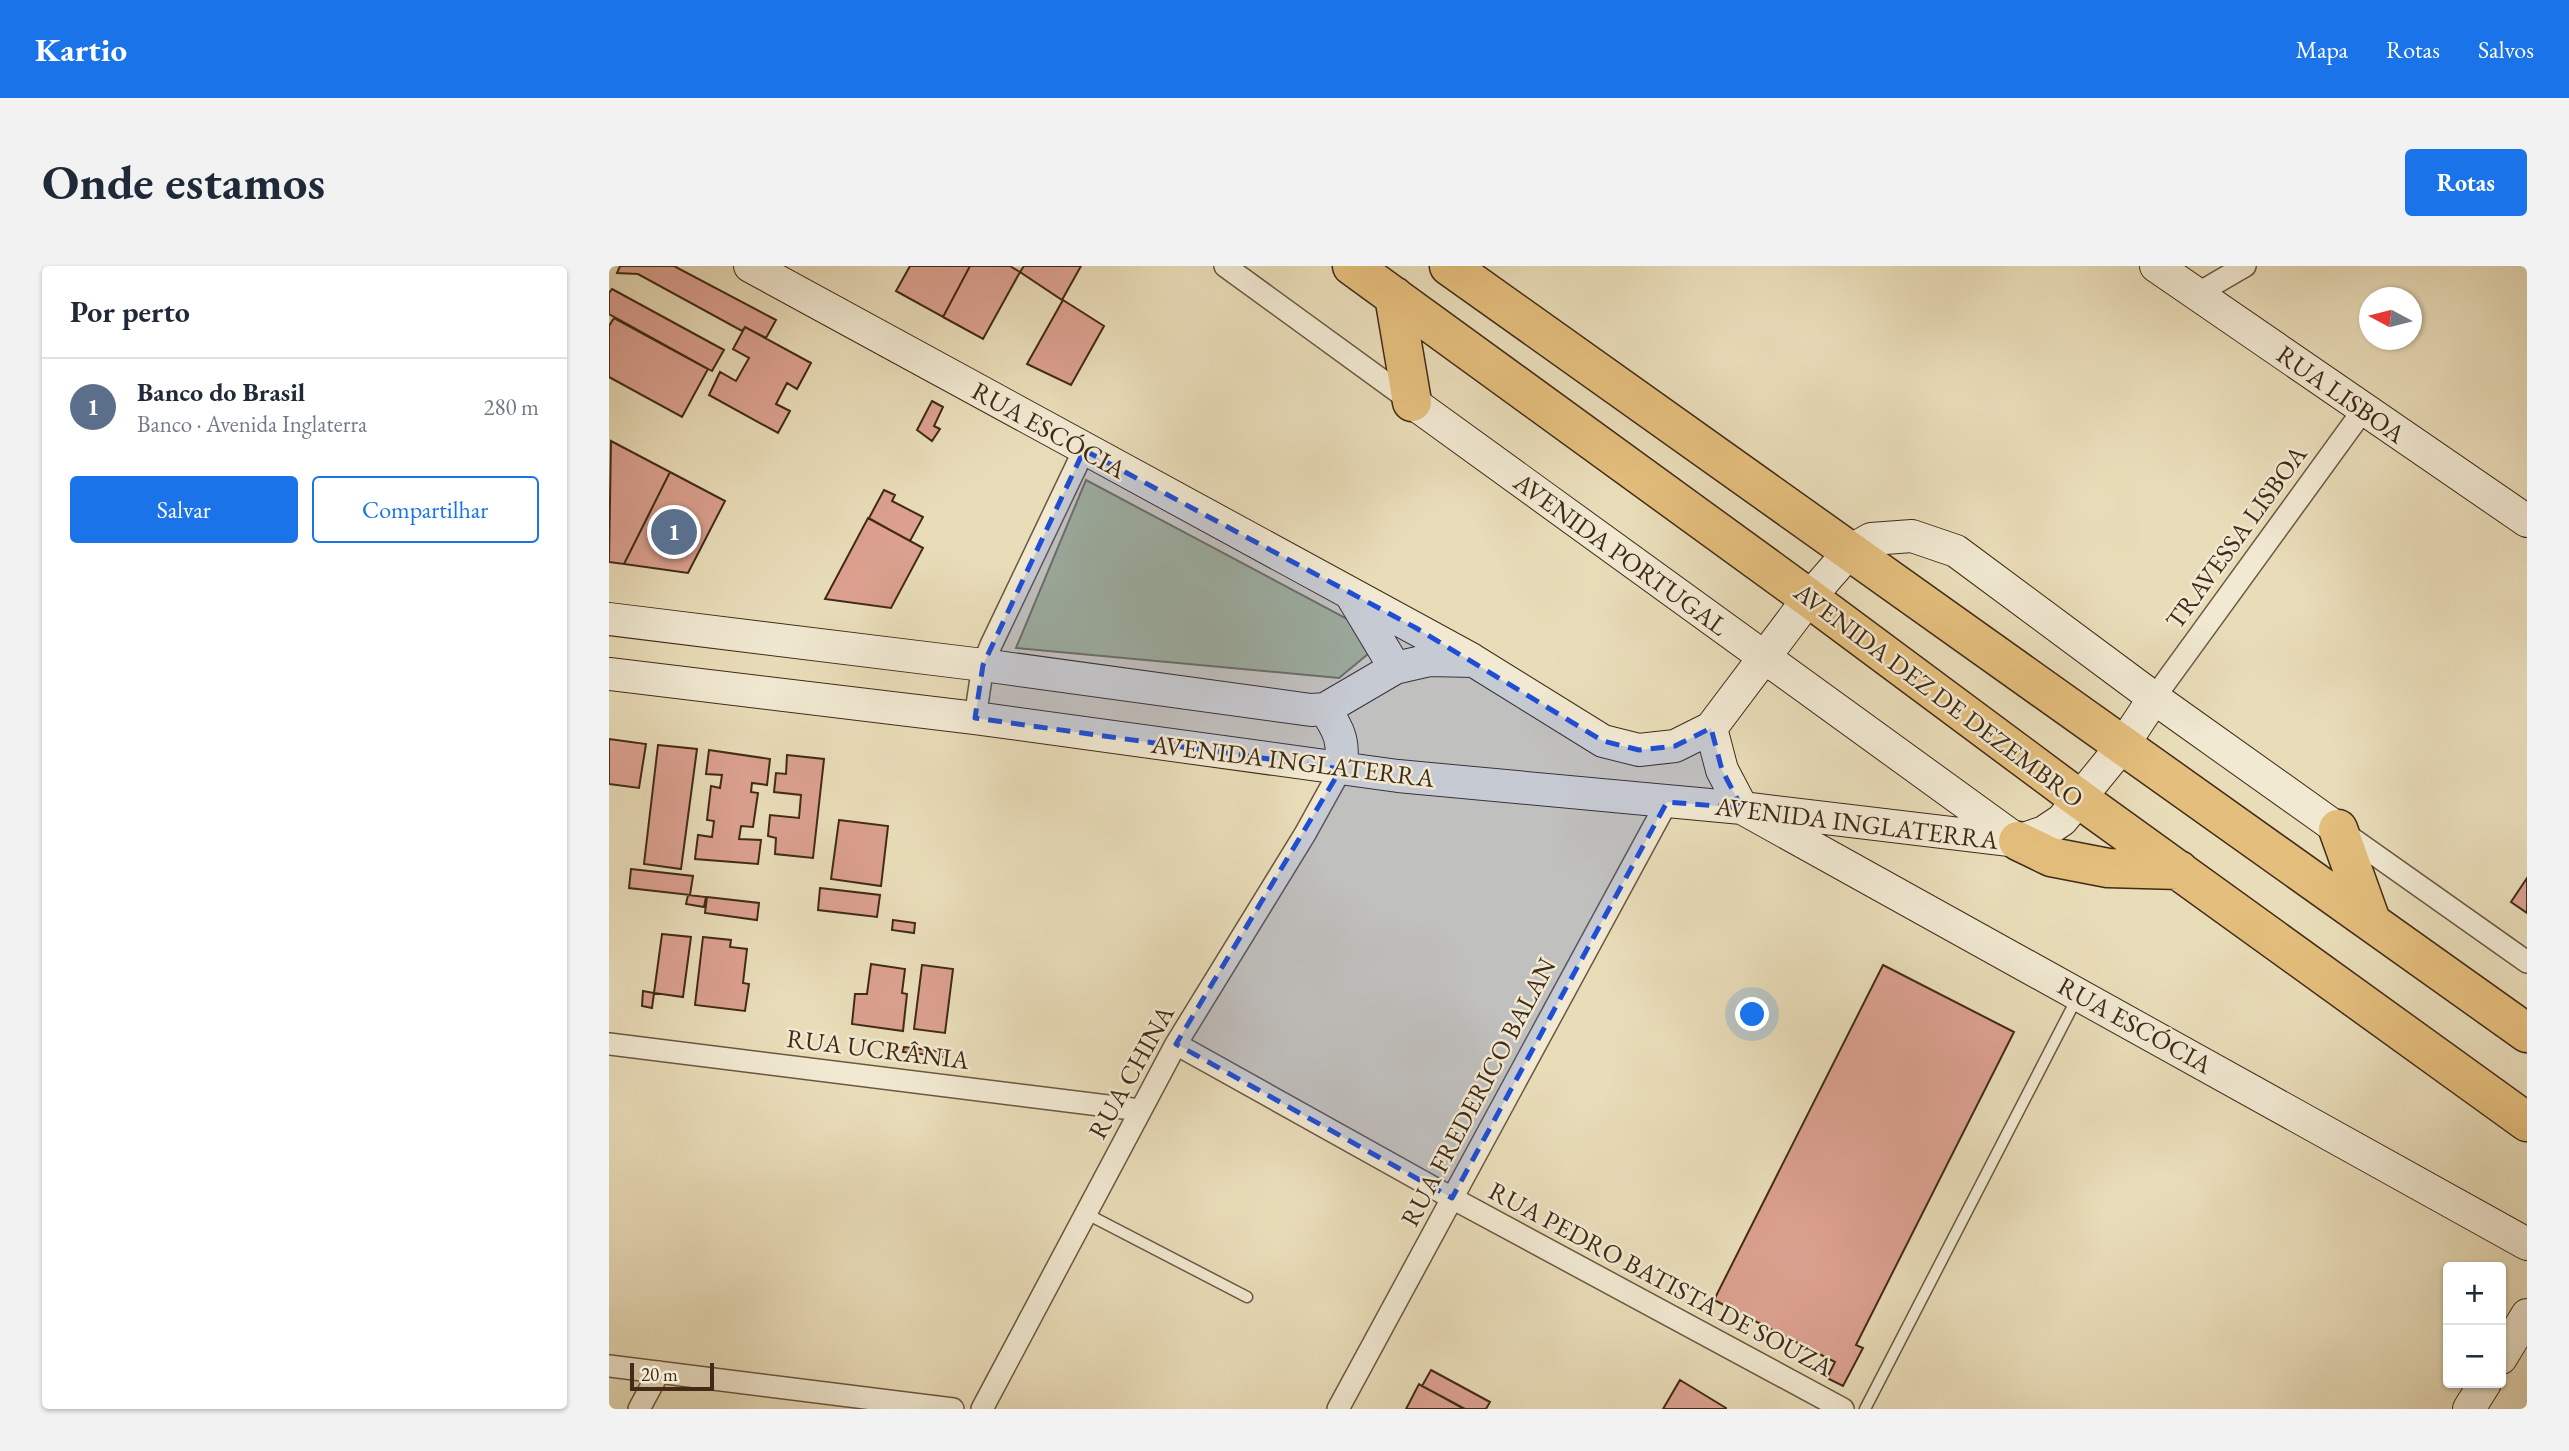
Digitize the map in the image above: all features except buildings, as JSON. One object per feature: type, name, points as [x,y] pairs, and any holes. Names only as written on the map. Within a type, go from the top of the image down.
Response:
[{"type":"highway","name":"AVENIDA DEZ DE DEZEMBRO","points":[[1352,266],[1809,598],[2078,798],[2527,1122]]},
{"type":"highway","points":[[1449,266],[2527,1033]]},
{"type":"highway","points":[[1394,296],[1412,402]]},
{"type":"highway","points":[[2339,829],[2371,921]]},
{"type":"highway","points":[[2018,841],[2052,857],[2108,867],[2179,870]]},
{"type":"main road","name":"RUA ESCÓCIA","points":[[750,266],[1474,661]]},
{"type":"main road","name":"RUA LISBOA","points":[[2156,266],[2527,521]]},
{"type":"main road","name":"AVENIDA PORTUGAL","points":[[1412,402],[2018,841]]},
{"type":"main road","points":[[1341,769],[1343,749],[1340,732],[1325,709],[1395,668],[1430,660],[1474,661],[1603,741],[1639,750],[1675,746],[1711,728],[1809,598],[1850,551],[1871,539],[1912,536],[1956,551],[2154,698],[2339,829]]},
{"type":"main road","points":[[1349,592],[1395,668]]},
{"type":"main road","name":"AVENIDA INGLATERRA","points":[[609,619],[983,665],[1311,710],[1325,709]]},
{"type":"main road","name":"AVENIDA INGLATERRA","points":[[609,674],[975,718],[1341,769],[1742,808],[2018,841],[2044,832],[2062,820],[2123,745],[2154,698]]},
{"type":"main road","points":[[1711,728],[1722,771],[1742,808]]},
{"type":"main road","name":"RUA ESCÓCIA","points":[[1742,808],[2527,1244]]},
{"type":"main road","points":[[2506,1350],[2527,1315]]},
{"type":"main road","points":[[2469,1409],[2482,1388]]},
{"type":"street","name":"AVENIDA PORTUGAL","points":[[1225,266],[1412,402]]},
{"type":"street","points":[[2197,294],[2245,266]]},
{"type":"street","name":"TRAVESSA LISBOA","points":[[2154,698],[2364,409]]},
{"type":"street","points":[[975,718],[983,665],[1084,450]]},
{"type":"street","name":"RUA CHINA","points":[[982,1409],[1176,1044],[1305,834],[1341,769]]},
{"type":"street","name":"RUA FREDERICO BALAN","points":[[1338,1409],[1667,802]]},
{"type":"street","points":[[2339,829],[2527,962]]},
{"type":"street","name":"RUA UCRÂNIA","points":[[609,1044],[1140,1110]]},
{"type":"street","name":"RUA PEDRO BATISTA DE SOUZA","points":[[1176,1044],[1452,1198],[1843,1409]]},
{"type":"street","points":[[609,1366],[953,1409]]},
{"type":"street","points":[[639,1409],[659,1372]]},
{"type":"lane","points":[[1865,1409],[2079,994]]},
{"type":"lane","points":[[1087,1214],[1247,1297]]},
{"type":"highlighted area","points":[[1084,450],[1416,628],[1603,741],[1639,750],[1675,746],[1711,728],[1722,770],[1742,808],[1667,802],[1452,1198],[1176,1044],[1341,769],[975,718],[983,665]]},
{"type":"green space","points":[[1086,480],[1368,630],[1368,654],[1339,678],[1016,648]]},
{"type":"place","name":"Banco do Brasil","points":[[674,532]]}]
